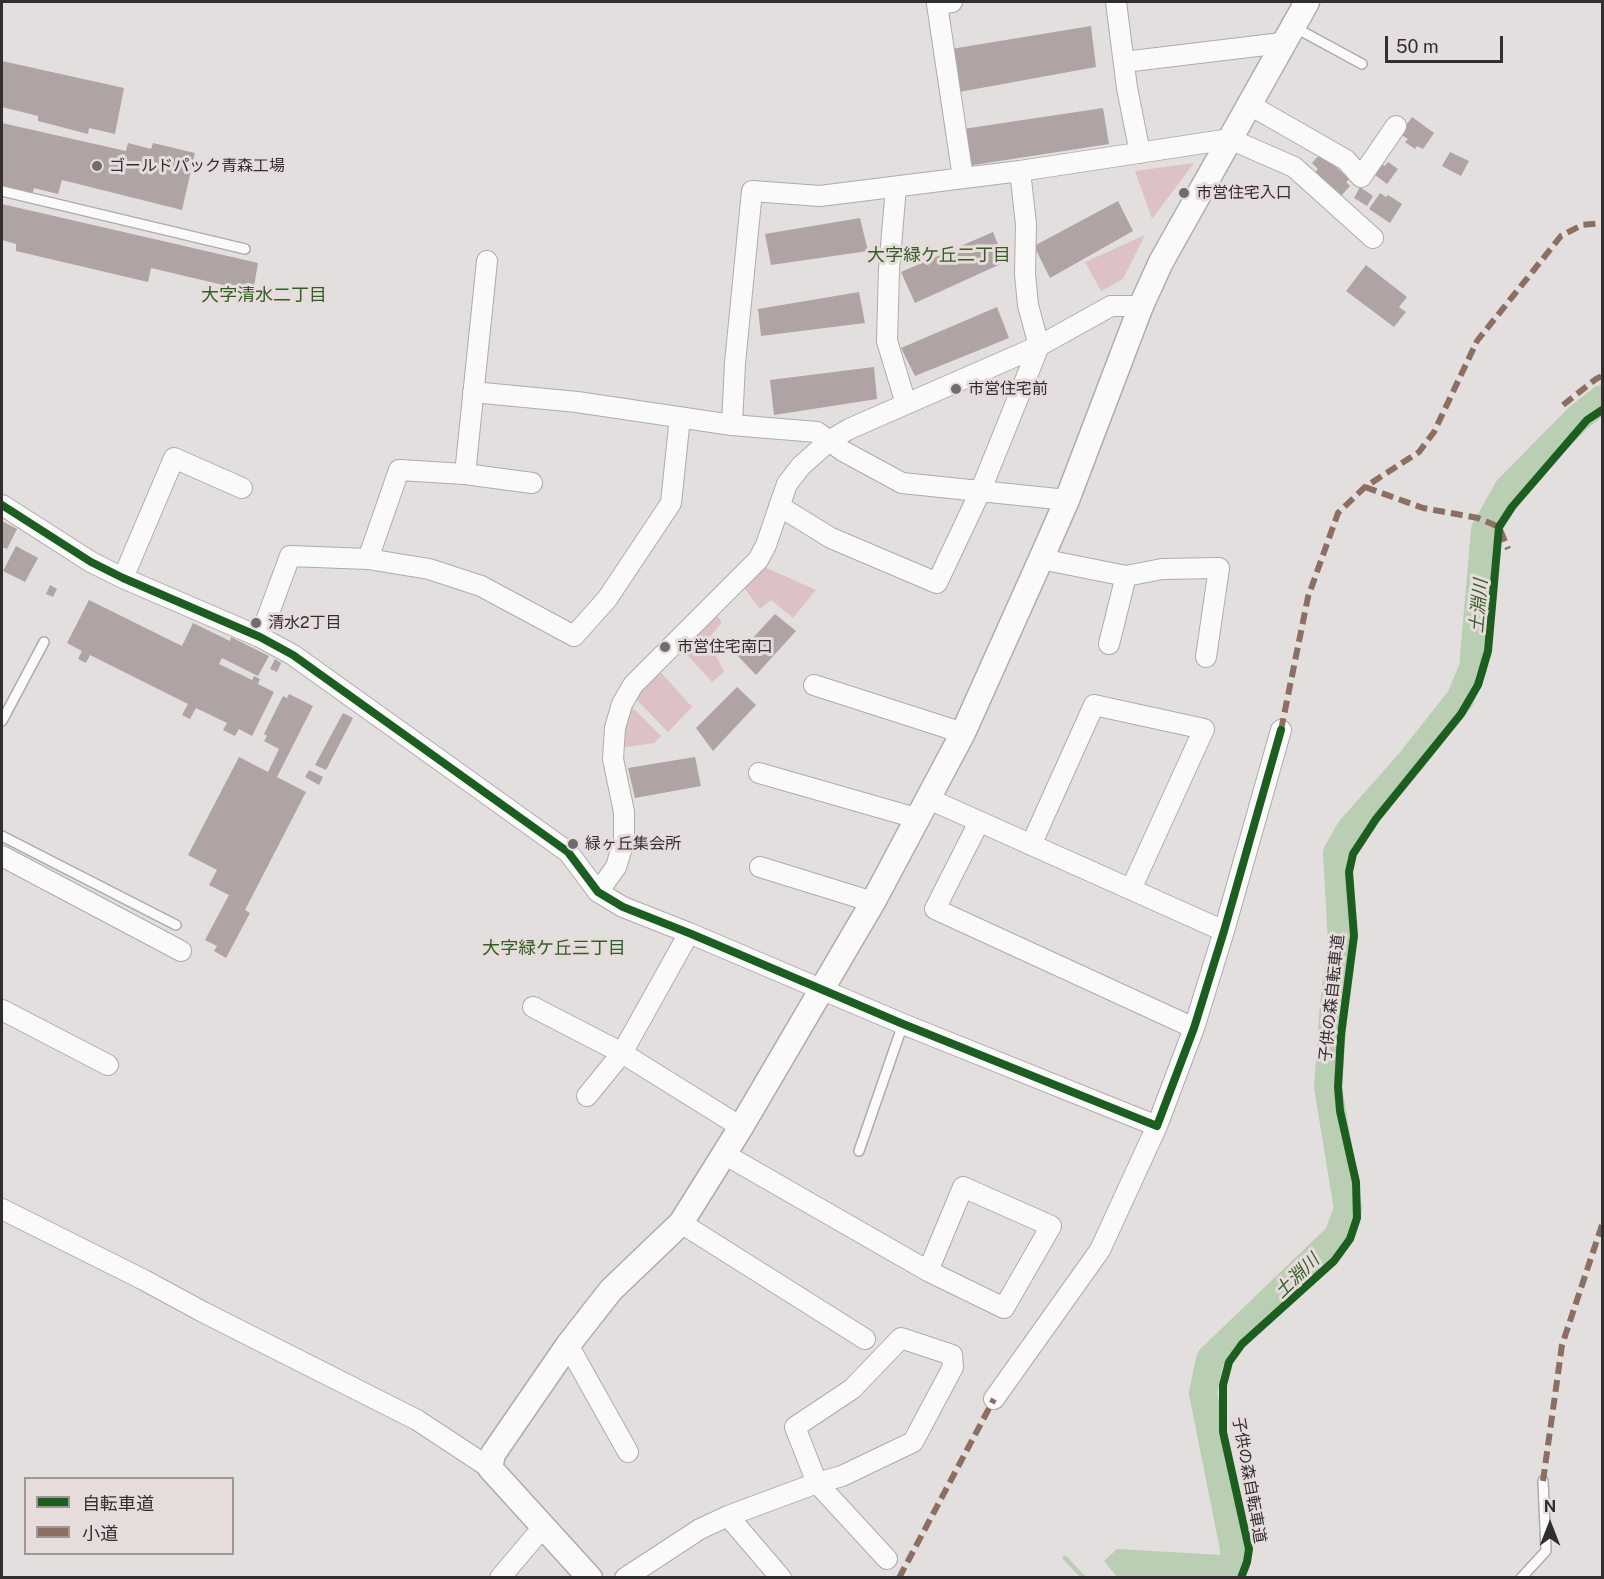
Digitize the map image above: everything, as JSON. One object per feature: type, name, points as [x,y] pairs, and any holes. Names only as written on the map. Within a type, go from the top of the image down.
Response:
[{"type":"street","points":[[952,2],[937,4],[963,178]]},
{"type":"street","points":[[1116,2],[1140,153]]},
{"type":"street","points":[[490,1468],[493,1454],[568,1345],[611,1290],[681,1222],[741,1127],[873,902],[963,733],[1067,500],[1141,306],[1161,262],[1306,2]]},
{"type":"street","points":[[1124,62],[1287,34]]},
{"type":"street","points":[[1250,105],[1346,160],[1361,177],[1396,126]]},
{"type":"street","points":[[732,425],[736,341],[752,191],[820,196],[1020,171],[1230,139],[1294,167],[1373,238]]},
{"type":"street","points":[[779,506],[831,538],[937,583],[980,492],[1039,346],[1028,305],[1025,274],[1026,224],[1020,171]]},
{"type":"street","points":[[896,187],[889,269],[887,341],[906,404]]},
{"type":"street","points":[[465,474],[487,261]]},
{"type":"street","points":[[598,892],[616,867],[624,840],[624,812],[613,759],[615,728],[622,704],[633,685],[758,560],[766,545],[788,484],[801,466],[829,441],[849,429],[1039,346],[1111,306],[1141,306]]},
{"type":"street","points":[[473,392],[576,402],[732,425],[816,432],[843,451],[902,483],[1067,500]]},
{"type":"street","points":[[260,637],[290,556],[368,559],[429,569],[481,586],[574,636],[607,599],[671,503],[681,417]]},
{"type":"street","points":[[123,578],[174,458],[242,488]]},
{"type":"street","points":[[368,559],[399,470],[465,474],[532,483]]},
{"type":"street","points":[[2,504],[90,562],[260,637],[293,655],[568,852],[598,892],[623,907],[903,1024],[1158,1126]]},
{"type":"street","points":[[1041,559],[1126,576],[1162,568],[1219,567],[1206,657]]},
{"type":"street","points":[[1109,644],[1126,576]]},
{"type":"street","points":[[814,685],[963,733]]},
{"type":"street","points":[[1031,845],[1094,705],[1204,729],[1131,889]]},
{"type":"street","points":[[994,1399],[1100,1250],[1158,1126],[1194,1028],[1281,730]]},
{"type":"street","points":[[759,773],[979,822],[1224,931]]},
{"type":"street","points":[[979,822],[935,909],[1194,1028]]},
{"type":"street","points":[[2,856],[181,951]]},
{"type":"street","points":[[760,867],[873,902]]},
{"type":"street","points":[[586,1096],[622,1053],[689,933]]},
{"type":"street","points":[[533,1007],[622,1053],[741,1127]]},
{"type":"street","points":[[2,1010],[108,1065]]},
{"type":"street","points":[[724,1155],[928,1271],[1004,1308],[1050,1226],[963,1186],[928,1271]]},
{"type":"street","points":[[2,1209],[417,1420],[490,1468],[590,1578]]},
{"type":"street","points":[[681,1222],[865,1340]]},
{"type":"street","points":[[625,1578],[700,1529],[728,1516],[817,1483],[842,1476],[913,1442],[953,1367],[952,1355],[901,1338],[852,1389],[795,1427],[817,1483],[887,1559]]},
{"type":"street","points":[[568,1345],[628,1452]]},
{"type":"street","points":[[728,1516],[781,1578]]},
{"type":"street","points":[[500,1578],[543,1527]]},
{"type":"lane","points":[[1287,34],[1362,64]]},
{"type":"lane","points":[[2,191],[245,249]]},
{"type":"lane","points":[[2,721],[44,642]]},
{"type":"lane","points":[[2,836],[176,925]]},
{"type":"lane","points":[[859,1151],[903,1024]]},
{"type":"lane","points":[[1521,1578],[1546,1551],[1543,1481]]},
{"type":"shaded area","points":[[1194,163],[1152,219],[1135,171]]},
{"type":"shaded area","points":[[1145,235],[1123,279],[1101,291],[1085,262]]},
{"type":"shaded area","points":[[762,566],[816,590],[793,618],[771,600],[760,609],[742,585]]},
{"type":"shaded area","points":[[712,610],[722,622],[708,639],[724,672],[712,682],[678,645]]},
{"type":"shaded area","points":[[656,667],[692,707],[668,732],[633,696]]},
{"type":"shaded area","points":[[628,703],[661,736],[654,743],[619,748]]},
{"type":"shaded area","points":[[1117,1549],[1222,1555],[1214,1577],[1117,1577],[1104,1561]]},
{"type":"building","points":[[1091,26],[1096,67],[959,92],[951,49]]},
{"type":"building","name":"ゴールドパック青森工場","points":[[2,61],[124,88],[115,134],[89,128],[88,134],[38,121],[38,116],[2,107]]},
{"type":"building","points":[[1103,108],[1109,144],[967,166],[963,129]]},
{"type":"building","points":[[1412,117],[1434,133],[1423,149],[1417,146],[1415,149],[1405,142],[1408,139],[1400,134]]},
{"type":"building","name":"ゴールドパック青森工場","points":[[2,123],[126,151],[128,143],[151,149],[153,143],[195,153],[182,210],[62,180],[58,194],[34,188],[32,195],[2,188]]},
{"type":"building","points":[[1450,152],[1469,161],[1461,176],[1442,166]]},
{"type":"building","points":[[1321,153],[1349,179],[1346,182],[1350,186],[1341,196],[1315,172],[1318,169],[1312,163]]},
{"type":"building","points":[[1388,162],[1398,169],[1387,184],[1375,175],[1382,164],[1385,166]]},
{"type":"building","points":[[1360,187],[1373,196],[1367,206],[1354,198]]},
{"type":"building","points":[[1380,193],[1402,204],[1390,223],[1369,209]]},
{"type":"building","points":[[1118,201],[1133,231],[1050,278],[1034,246]]},
{"type":"building","points":[[2,204],[258,263],[253,292],[151,268],[148,282],[16,251],[16,244],[2,240]]},
{"type":"building","points":[[860,218],[868,251],[771,265],[765,234]]},
{"type":"building","points":[[993,232],[1005,262],[915,303],[901,272]]},
{"type":"building","points":[[1366,265],[1407,297],[1399,307],[1406,312],[1394,327],[1346,291]]},
{"type":"building","points":[[859,292],[865,323],[761,336],[758,309]]},
{"type":"building","points":[[997,307],[1009,338],[915,376],[901,348]]},
{"type":"building","points":[[874,367],[877,399],[774,415],[770,380]]},
{"type":"building","points":[[2,521],[17,529],[7,549],[2,547]]},
{"type":"building","points":[[16,546],[38,558],[25,582],[3,571]]},
{"type":"building","points":[[50,585],[57,589],[53,597],[46,594]]},
{"type":"building","points":[[89,600],[182,646],[193,623],[230,641],[231,637],[269,656],[258,676],[222,658],[219,664],[252,680],[254,676],[260,679],[258,684],[274,692],[252,736],[239,729],[235,736],[223,730],[227,723],[196,708],[190,719],[182,715],[188,704],[90,655],[86,663],[78,659],[82,651],[67,643]]},
{"type":"building","points":[[775,614],[796,631],[756,675],[737,655]]},
{"type":"building","points":[[275,659],[281,663],[277,672],[270,669]]},
{"type":"building","points":[[737,687],[756,705],[713,751],[696,728]]},
{"type":"building","points":[[289,694],[313,706],[277,777],[306,792],[245,910],[250,913],[226,958],[214,951],[217,946],[205,940],[229,895],[209,885],[217,870],[188,855],[239,757],[268,772],[279,749],[264,741],[267,736],[264,734],[283,696],[287,698]]},
{"type":"building","points":[[343,713],[353,718],[326,770],[315,765]]},
{"type":"building","points":[[695,757],[701,786],[635,798],[628,768]]},
{"type":"building","points":[[309,770],[323,777],[319,785],[305,777]]},
{"type":"waterway","name":"土淵川","points":[[1226,1578],[1235,1554],[1203,1393],[1210,1359],[1338,1236],[1348,1209],[1328,1087],[1334,1003],[1342,943],[1337,853],[1350,830],[1411,761],[1460,699],[1473,668],[1485,530],[1508,489],[1578,418],[1602,399]]},
{"type":"waterway","points":[[1065,1558],[1084,1578]]},
{"type":"marked path","points":[[1281,730],[1308,597],[1338,513],[1365,487],[1419,452],[1434,432],[1477,341],[1561,236],[1582,225],[1602,223]]},
{"type":"marked path","points":[[1563,405],[1602,376]]},
{"type":"marked path","points":[[1365,487],[1423,508],[1478,518],[1499,527],[1508,549]]},
{"type":"marked path","points":[[1543,1481],[1562,1345],[1602,1225]]},
{"type":"marked path","points":[[899,1578],[994,1399]]},
{"type":"cycle path","name":"子供の森自転車道","points":[[1241,1578],[1249,1549],[1223,1432],[1223,1385],[1229,1362],[1242,1344],[1334,1261],[1350,1239],[1357,1218],[1356,1182],[1340,1111],[1338,1087],[1341,1035],[1354,936],[1349,872],[1353,854],[1376,819],[1461,714],[1478,685],[1488,651],[1499,527],[1512,507],[1587,420],[1602,410]]},
{"type":"cycle path","points":[[2,505],[91,562],[260,637],[293,655],[568,852],[598,892],[623,907],[903,1024],[1157,1126],[1194,1028],[1281,730]]},
{"type":"place","name":"ゴールドパック青森工場","points":[[97,166]]},
{"type":"place","name":"市営住宅入口","points":[[1184,193]]},
{"type":"place","name":"市営住宅前","points":[[956,389]]},
{"type":"place","name":"清水2丁目","points":[[256,623]]},
{"type":"place","name":"市営住宅南口","points":[[665,647]]},
{"type":"place","name":"緑ヶ丘集会所","points":[[573,844]]},
{"type":"district","name":"大字緑ケ丘二丁目","points":[[939,255]]},
{"type":"district","name":"大字清水二丁目","points":[[264,295]]},
{"type":"district","name":"大字緑ケ丘三丁目","points":[[554,948]]}]
